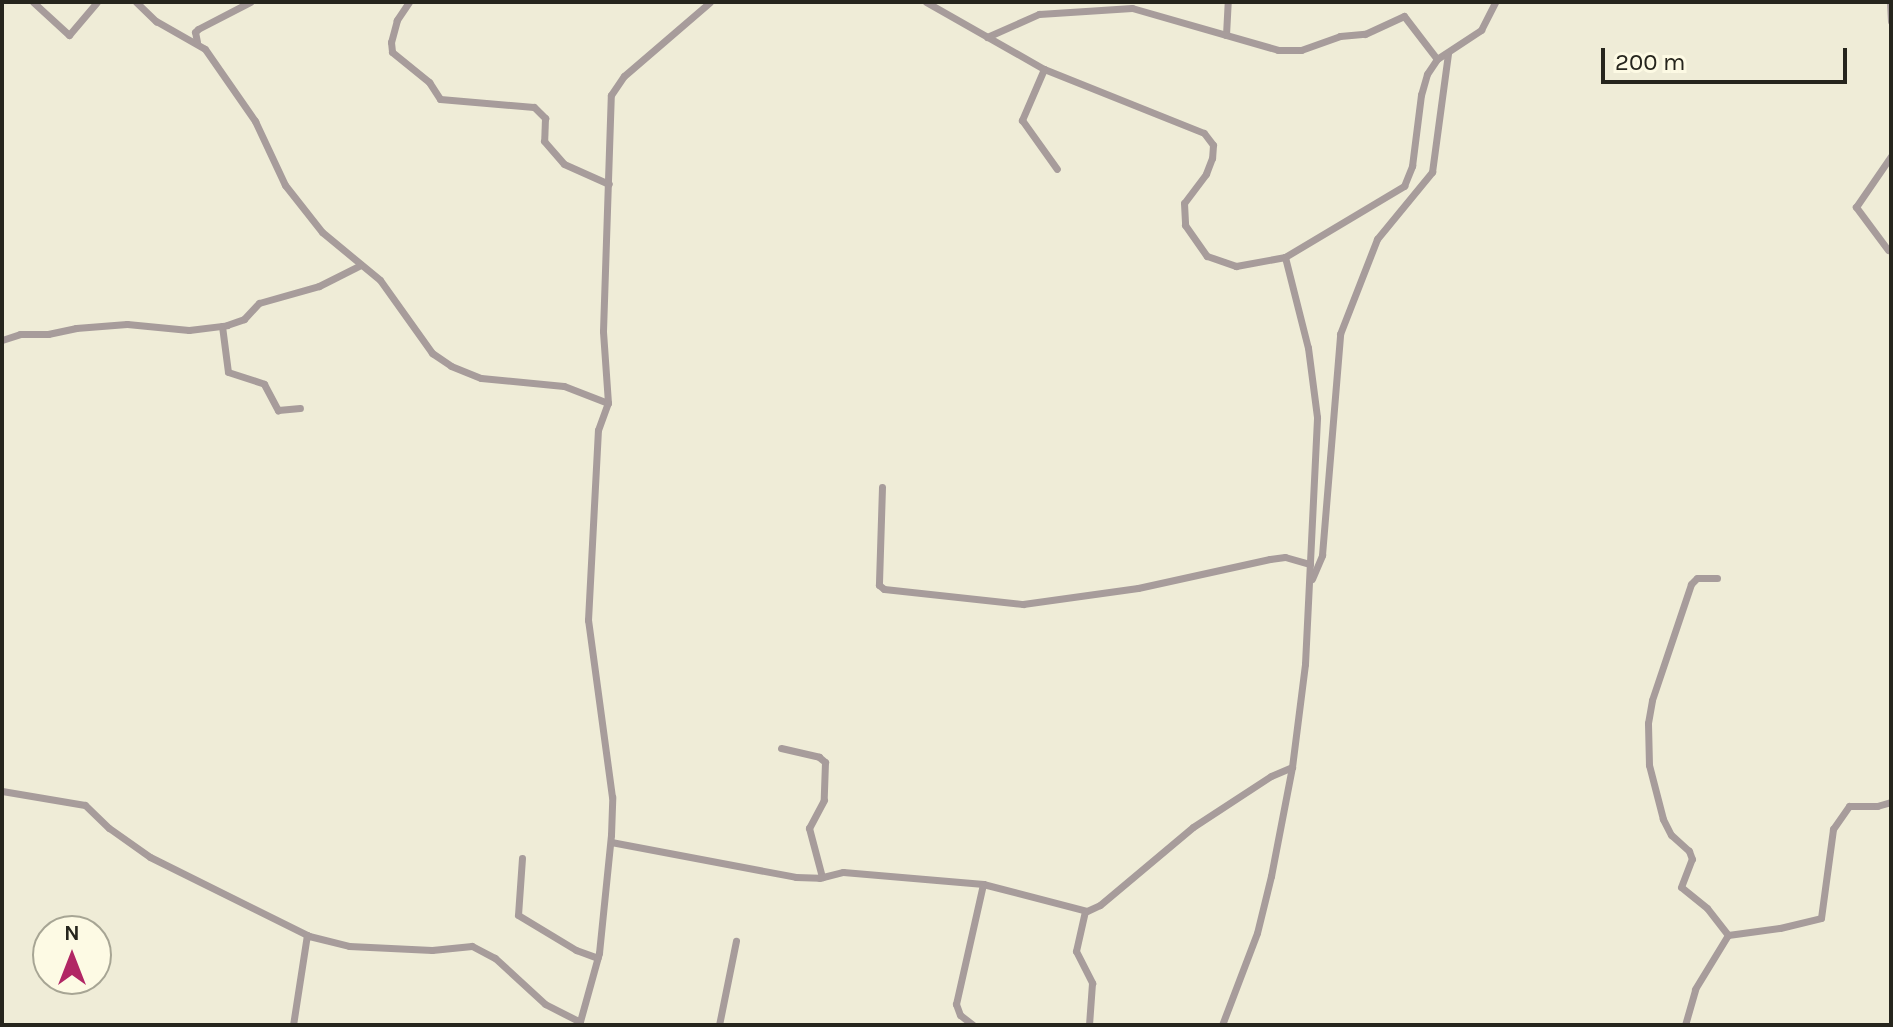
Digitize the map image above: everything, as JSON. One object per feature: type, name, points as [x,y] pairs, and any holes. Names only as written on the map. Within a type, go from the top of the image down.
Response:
[{"type":"street","points":[[33,2],[69,35],[97,2]]},
{"type":"street","points":[[136,2],[156,21],[179,36],[197,42]]},
{"type":"street","points":[[250,2],[198,29],[195,32],[197,42],[255,121],[285,185],[322,232],[386,286],[432,353],[451,366],[496,381],[571,387],[608,403]]},
{"type":"street","points":[[409,2],[397,20],[391,42],[392,52],[429,82],[440,99],[534,107],[545,118],[544,141],[564,164],[609,184]]},
{"type":"street","points":[[2,791],[85,805],[109,828],[150,857],[307,935],[349,946],[432,950],[472,946],[495,958],[545,1004],[580,1024],[598,958],[611,842],[612,797],[588,620],[598,430],[608,403],[603,331],[613,91],[624,76],[710,2]]},
{"type":"street","points":[[926,2],[1044,69],[1204,133],[1213,145],[1212,158],[1206,174],[1184,203],[1188,234],[1199,250],[1226,265],[1250,265],[1285,257],[1404,186],[1412,166],[1424,82],[1437,59],[1481,30],[1495,2]]},
{"type":"street","points":[[1226,35],[1228,2]]},
{"type":"street","points":[[1890,2],[1891,21]]},
{"type":"street","points":[[987,37],[1033,16],[1105,7],[1143,10],[1278,50],[1301,50],[1340,36],[1365,34],[1404,16],[1437,59]]},
{"type":"street","points":[[1311,581],[1322,555],[1340,334],[1377,239],[1432,172],[1448,53]]},
{"type":"street","points":[[1044,69],[1022,120],[1057,169]]},
{"type":"street","points":[[1888,250],[1856,207],[1891,156]]},
{"type":"street","points":[[1222,1025],[1257,933],[1292,767],[1311,581],[1317,417],[1308,348],[1285,257]]},
{"type":"street","points":[[2,340],[20,334],[48,334],[76,328],[127,324],[189,330],[222,326],[242,320],[263,301],[319,286],[361,265]]},
{"type":"street","points":[[222,326],[229,354],[228,372],[264,384],[278,410],[300,408]]},
{"type":"street","points":[[882,487],[879,585],[884,589],[1035,604],[1182,580],[1270,559],[1285,557],[1310,564]]},
{"type":"street","points":[[1717,578],[1694,580],[1684,603],[1652,700],[1648,748],[1663,819],[1692,859],[1681,887],[1707,908],[1728,935]]},
{"type":"street","points":[[781,748],[819,757],[825,762],[824,800],[809,828],[822,877]]},
{"type":"street","points":[[611,842],[746,870],[822,877],[843,872],[983,884],[1085,911],[1100,905],[1193,827],[1271,776],[1292,767]]},
{"type":"street","points":[[1728,935],[1780,928],[1821,918],[1833,829],[1849,806],[1877,806],[1891,802]]},
{"type":"street","points":[[522,858],[518,915],[576,950],[598,958]]},
{"type":"street","points":[[973,1025],[957,1012],[957,998],[983,884]]},
{"type":"street","points":[[1085,911],[1076,951],[1092,983],[1089,1025]]},
{"type":"street","points":[[293,1025],[307,935]]},
{"type":"street","points":[[1685,1025],[1695,989],[1728,935]]},
{"type":"street","points":[[719,1025],[736,941]]}]
